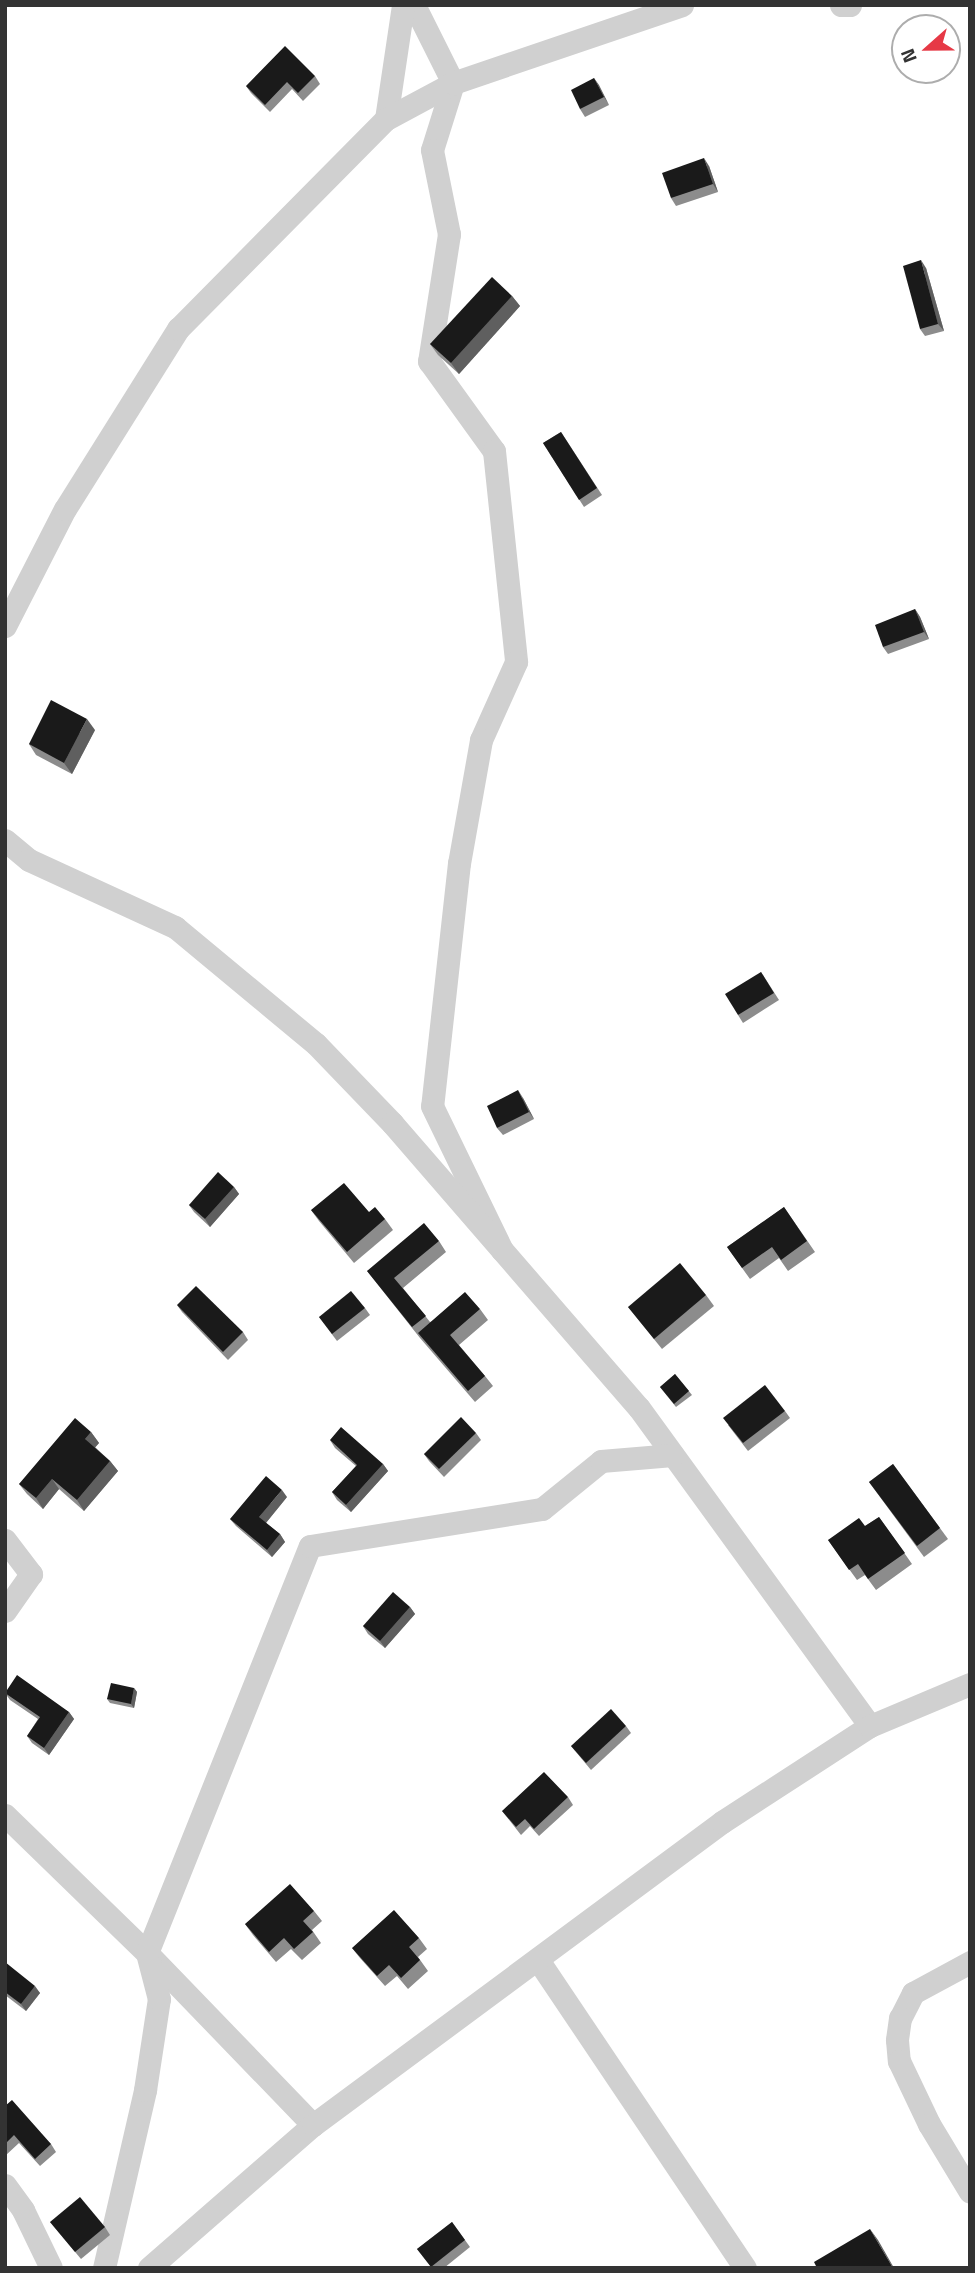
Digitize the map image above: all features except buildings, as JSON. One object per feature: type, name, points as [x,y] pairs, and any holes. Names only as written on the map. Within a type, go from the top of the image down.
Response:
[{"type":"street","points":[[386,119],[402,5]]},
{"type":"street","points":[[414,5],[453,83],[432,150],[449,234],[429,361],[494,452],[516,662],[481,740],[458,863],[432,1106],[502,1250]]},
{"type":"street","points":[[5,626],[65,509],[178,329],[386,119],[453,83],[682,5]]},
{"type":"street","points":[[841,5],[850,5]]},
{"type":"street","points":[[5,840],[29,860]]},
{"type":"street","points":[[5,855],[29,860],[175,927],[316,1044],[392,1123],[639,1408],[870,1726]]},
{"type":"street","points":[[104,2268],[145,2091],[159,1999],[147,1953],[310,1546],[542,1509],[601,1461],[673,1455]]},
{"type":"street","points":[[5,1540],[31,1574],[5,1611]]},
{"type":"street","points":[[149,2268],[313,2125],[722,1822],[870,1726],[970,1684]]},
{"type":"street","points":[[5,1815],[147,1953],[313,2125]]},
{"type":"street","points":[[538,1960],[745,2268]]},
{"type":"street","points":[[970,1962],[913,1993],[900,2018],[897,2040],[900,2061],[929,2124],[970,2192]]},
{"type":"street","points":[[5,2185],[23,2210],[51,2268]]}]
